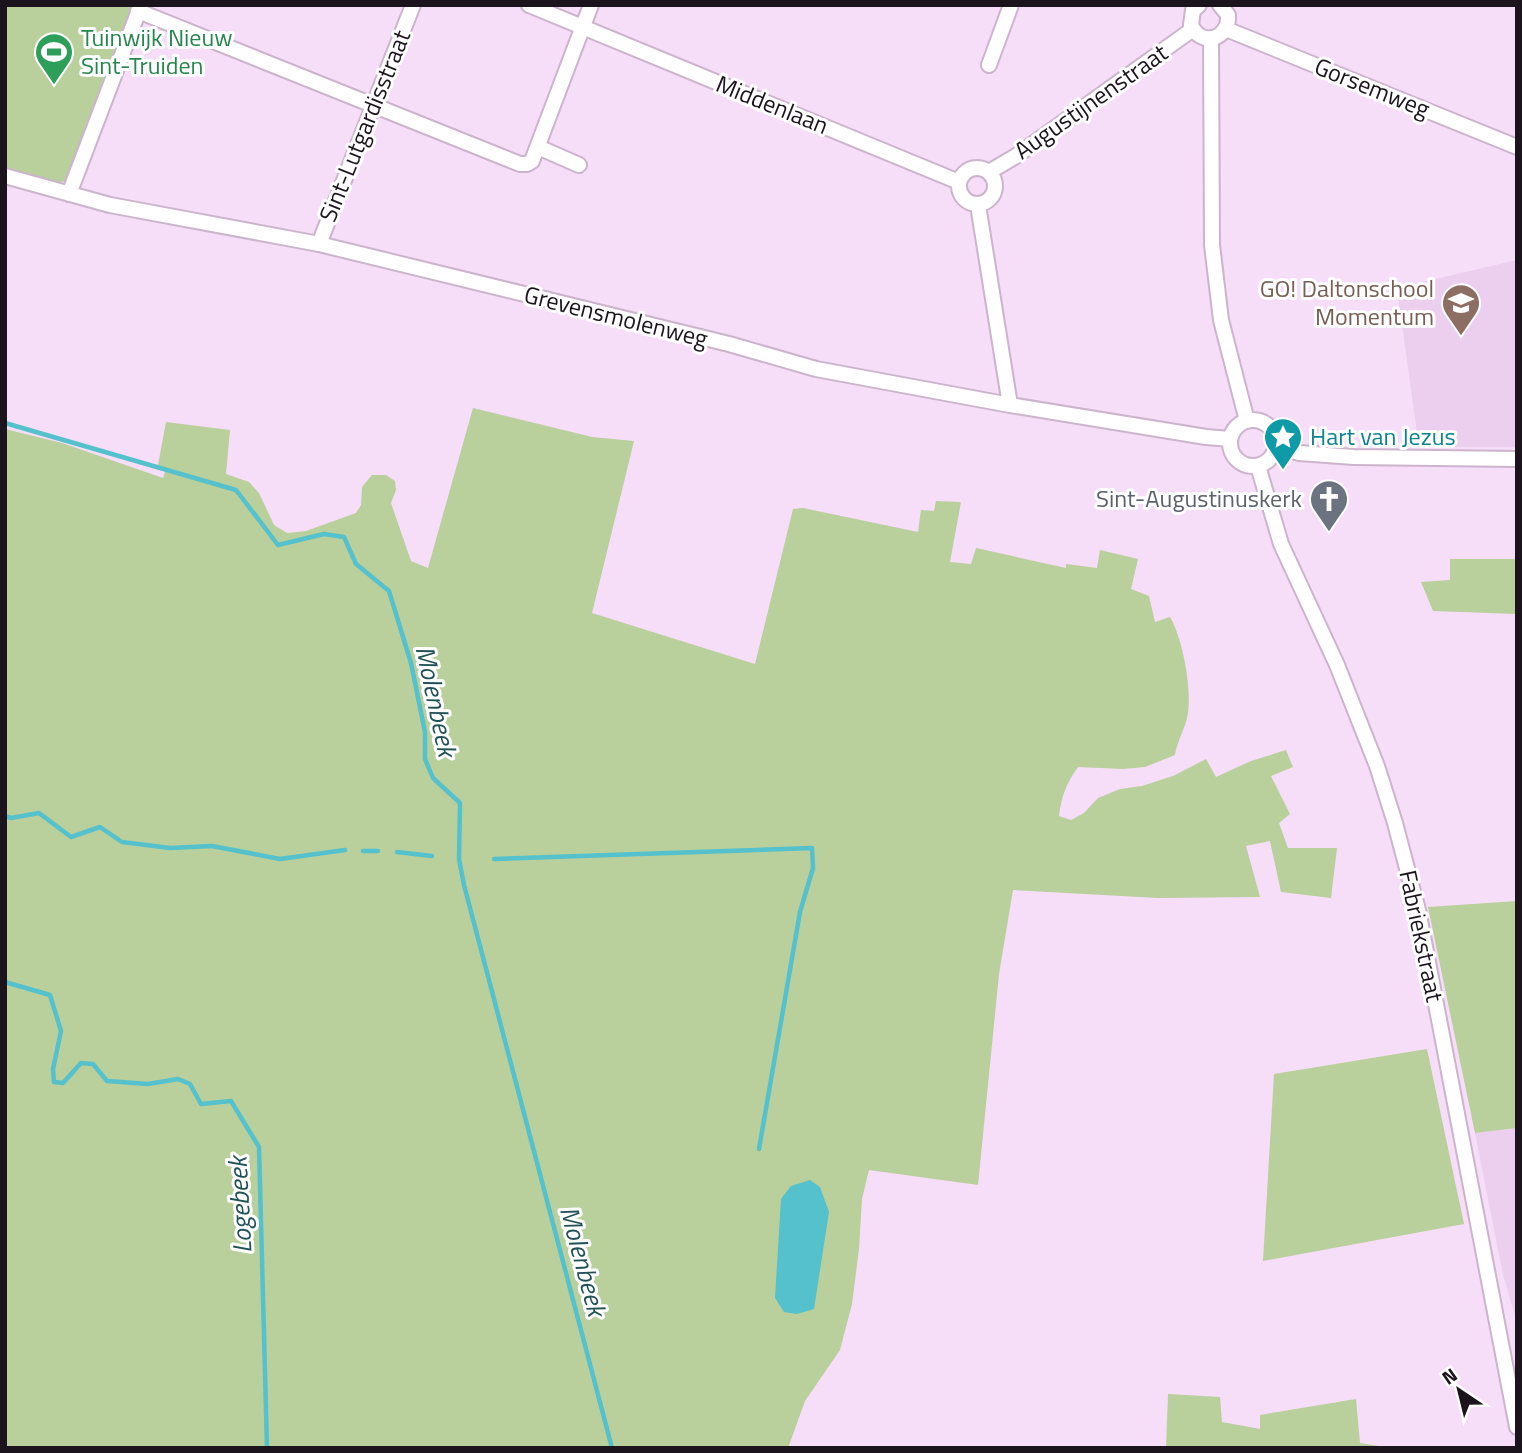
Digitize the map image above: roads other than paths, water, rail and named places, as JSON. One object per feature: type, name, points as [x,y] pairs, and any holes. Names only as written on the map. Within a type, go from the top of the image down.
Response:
[{"type":"street","name":"Middenlaan","points":[[529,5],[960,182]]},
{"type":"street","points":[[69,194],[139,8],[373,106],[520,164],[527,164],[533,161],[591,5]]},
{"type":"street","points":[[989,65],[1011,5]]},
{"type":"street","points":[[1191,7],[1193,29],[1202,38],[1212,39],[1227,29],[1227,15],[1220,5]]},
{"type":"street","name":"Sint-Lutgardisstraat","points":[[319,244],[410,6]]},
{"type":"street","name":"Augustijnenstraat","points":[[989,172],[1016,156],[1193,29]]},
{"type":"street","name":"Gorsemweg","points":[[1227,29],[1517,147]]},
{"type":"street","points":[[1212,39],[1212,245],[1221,320],[1247,421]]},
{"type":"street","points":[[538,147],[579,165]]},
{"type":"street","points":[[979,168],[989,172],[995,181],[990,200],[978,205],[962,197],[960,182],[965,173],[979,168]]},
{"type":"street","name":"Grevensmolenweg","points":[[5,176],[110,205],[319,244],[690,334],[816,369],[1010,405],[1230,439]]},
{"type":"street","points":[[978,205],[1010,405]]},
{"type":"street","points":[[1247,421],[1262,422],[1273,432],[1276,446],[1270,459],[1258,466],[1239,462],[1231,451],[1230,439],[1234,430],[1247,421]]},
{"type":"street","points":[[1276,446],[1299,453],[1354,457],[1517,458]]},
{"type":"street","name":"Fabriekstraat","points":[[1258,466],[1281,544],[1337,665],[1377,766],[1408,869],[1507,1346],[1517,1427]]},
{"type":"street","points":[[1507,1346],[1517,1336]]},
{"type":"water","points":[[810,1180],[820,1187],[829,1212],[814,1309],[797,1314],[784,1312],[775,1298],[781,1199],[791,1186]]},
{"type":"waterway","name":"Molenbeek","points":[[5,423],[236,490],[278,545],[324,534],[344,537],[356,564],[389,591],[411,663],[425,732],[425,759],[433,778],[460,803],[459,859],[464,885],[612,1448]]},
{"type":"waterway","name":"Logebeek","points":[[5,816],[11,818],[39,813],[71,837],[100,827],[122,842],[170,848],[212,846],[280,859],[345,850]]},
{"type":"waterway","points":[[494,859],[812,848],[813,868],[800,912],[759,1149]]},
{"type":"waterway","name":"Logebeek","points":[[363,851],[378,851]]},
{"type":"waterway","name":"Logebeek","points":[[397,852],[432,856]]},
{"type":"waterway","name":"Logebeek","points":[[5,982],[50,995],[61,1031],[53,1069],[54,1082],[63,1083],[81,1063],[93,1064],[107,1081],[148,1084],[178,1079],[190,1084],[201,1104],[231,1101],[259,1147],[267,1448]]},
{"type":"place","name":"Tuinwijk Nieuw Sint-Truiden","points":[[54,86]]},
{"type":"place","name":"GO! Daltonschool Momentum","points":[[1461,337]]},
{"type":"place","name":"Hart van Jezus","points":[[1283,471]]},
{"type":"place","name":"Sint-Augustinuskerk","points":[[1329,533]]}]
